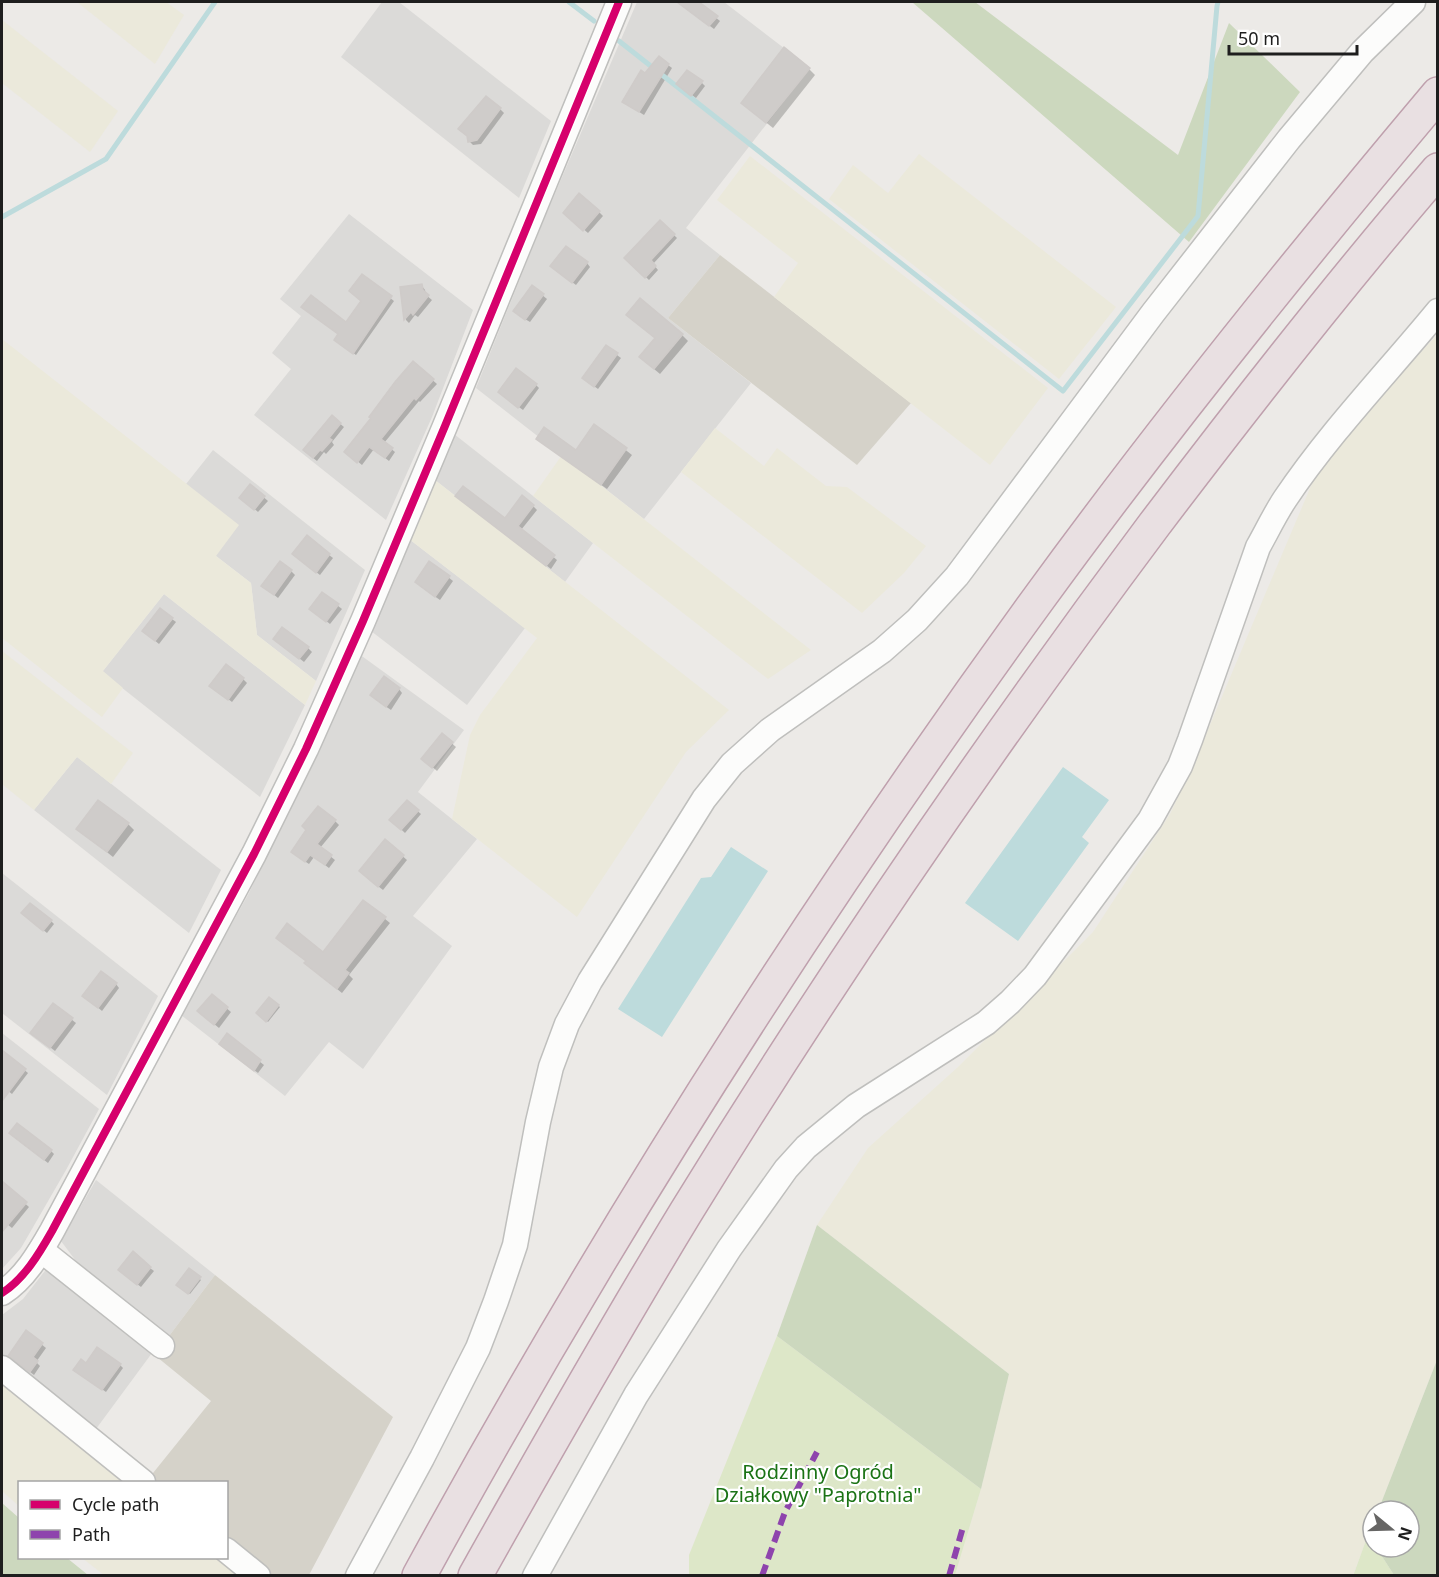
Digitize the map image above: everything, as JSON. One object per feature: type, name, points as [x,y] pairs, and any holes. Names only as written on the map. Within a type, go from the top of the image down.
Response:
[{"type":"highway","points":[[419,1575],[567,1316],[646,1185],[762,1000],[880,823],[949,723],[1107,506],[1290,273],[1437,94]]},
{"type":"highway","points":[[475,1575],[584,1383],[687,1211],[836,976],[955,801],[1024,702],[1204,460],[1284,357],[1437,170]]},
{"type":"street","points":[[2,1293],[23,1275],[41,1251],[254,854],[306,749],[441,437],[619,2]]},
{"type":"street","points":[[358,1575],[422,1458],[478,1348],[496,1301],[515,1245],[538,1122],[551,1067],[567,1024],[590,981],[704,799],[732,764],[770,730],[882,651],[917,620],[957,576],[1288,139],[1362,52],[1413,2]]},
{"type":"street","points":[[535,1575],[636,1395],[729,1249],[786,1169],[806,1147],[856,1106],[986,1023],[1010,1002],[1035,975],[1150,820],[1180,765],[1258,547],[1271,523],[1285,500],[1324,448],[1437,311]]},
{"type":"street","points":[[41,1251],[162,1347]]},
{"type":"street","points":[[2,1368],[142,1481]]},
{"type":"street","points":[[228,1552],[258,1575]]},
{"type":"shaded area","points":[[77,2],[166,2],[184,15],[155,64]]},
{"type":"shaded area","points":[[382,2],[399,2],[551,121],[519,198],[341,57]]},
{"type":"shaded area","points":[[637,2],[724,2],[810,68],[686,228],[720,255],[668,318],[751,383],[644,519],[476,388],[545,217]]},
{"type":"shaded area","points":[[2,20],[118,111],[90,152],[2,83]]},
{"type":"shaded area","points":[[919,154],[1116,307],[1059,379],[829,199],[853,165],[888,193]]},
{"type":"shaded area","points":[[750,156],[1048,388],[990,465],[774,297],[798,263],[717,200]]},
{"type":"shaded area","points":[[349,214],[473,310],[432,417],[386,520],[254,415],[291,369],[272,353],[301,316],[280,299]]},
{"type":"shaded area","points":[[720,255],[911,403],[857,465],[668,318]]},
{"type":"shaded area","points":[[1437,335],[1437,1360],[1383,1499],[1361,1499],[1361,1554],[1353,1575],[955,1575],[981,1489],[1009,1374],[817,1225],[868,1148],[958,1067],[1093,932],[1170,814],[1196,758],[1324,455]]},
{"type":"shaded area","points":[[2,339],[239,525],[216,556],[251,583],[257,635],[316,681],[305,705],[164,594],[103,671],[123,688],[102,717],[2,638]]},
{"type":"shaded area","points":[[715,428],[764,466],[777,448],[826,486],[847,487],[926,546],[904,573],[862,613],[681,472]]},
{"type":"shaded area","points":[[454,434],[593,543],[565,582],[435,480]]},
{"type":"shaded area","points":[[213,450],[365,570],[316,681],[257,635],[251,583],[216,556],[186,484]]},
{"type":"shaded area","points":[[562,455],[811,650],[768,679],[593,543],[533,496]]},
{"type":"shaded area","points":[[435,480],[729,710],[686,752],[577,917],[452,819],[470,735],[480,715],[537,638],[409,539]]},
{"type":"shaded area","points":[[409,539],[525,628],[467,705],[371,631]]},
{"type":"shaded area","points":[[164,594],[305,705],[260,797],[102,672]]},
{"type":"shaded area","points":[[2,651],[133,753],[111,784],[77,757],[34,810],[2,784]]},
{"type":"shaded area","points":[[359,654],[464,730],[418,792],[477,839],[413,916],[452,946],[363,1069],[329,1042],[285,1096],[181,1015],[249,893]]},
{"type":"shaded area","points":[[77,757],[221,870],[189,933],[34,810]]},
{"type":"shaded area","points":[[2,873],[158,996],[107,1095],[2,1013]]},
{"type":"shaded area","points":[[2,1033],[99,1109],[21,1248],[2,1269]]},
{"type":"shaded area","points":[[96,1180],[215,1275],[166,1340],[88,1277],[61,1241]]},
{"type":"shaded area","points":[[48,1267],[152,1353],[93,1433],[2,1360],[2,1315],[23,1299]]},
{"type":"shaded area","points":[[215,1275],[393,1417],[309,1575],[270,1575],[228,1541],[228,1481],[153,1481],[149,1478],[211,1401],[152,1353],[166,1340]]},
{"type":"shaded area","points":[[2,1374],[135,1481],[18,1481],[18,1505],[2,1491]]},
{"type":"shaded area","points":[[83,1559],[227,1559],[251,1575],[104,1575]]},
{"type":"green space","points":[[912,2],[975,2],[1178,155],[1229,23],[1300,92],[1189,242]]},
{"type":"green space","points":[[817,1225],[1009,1374],[981,1489],[777,1336]]},
{"type":"green space","name":"Rodzinny Ogród Działkowy \"Paprotnia\"","points":[[777,1336],[981,1489],[955,1575],[689,1575],[689,1555]]},
{"type":"green space","points":[[1437,1360],[1437,1575],[1394,1575],[1384,1559],[1421,1559],[1421,1499],[1383,1499]]},
{"type":"green space","points":[[2,1503],[18,1517],[18,1559],[68,1559],[88,1575],[2,1575]]},
{"type":"green space","points":[[1361,1554],[1361,1559],[1384,1559],[1394,1575],[1353,1576]]},
{"type":"water","points":[[1063,767],[1109,800],[1082,837],[1089,843],[1018,941],[965,903]]},
{"type":"water","points":[[731,847],[768,871],[662,1037],[618,1009],[701,878],[711,877]]},
{"type":"building","points":[[677,2],[699,2],[718,16],[709,26]]},
{"type":"building","points":[[784,47],[810,68],[766,123],[741,103]]},
{"type":"building","points":[[659,56],[669,64],[639,112],[622,102],[641,70],[645,73]]},
{"type":"building","points":[[687,70],[703,81],[691,96],[676,84]]},
{"type":"building","points":[[486,96],[501,108],[477,140],[468,142],[467,136],[458,129]]},
{"type":"building","points":[[579,193],[600,211],[583,231],[563,213]]},
{"type":"building","points":[[660,220],[675,234],[651,260],[656,266],[645,278],[624,258]]},
{"type":"building","points":[[566,246],[588,262],[572,283],[550,266]]},
{"type":"building","points":[[362,274],[392,296],[353,354],[334,340],[338,334],[301,307],[311,295],[346,322],[361,301],[349,291]]},
{"type":"building","points":[[422,284],[423,290],[429,295],[413,315],[411,312],[404,320],[400,287]]},
{"type":"building","points":[[532,285],[544,294],[525,320],[513,311]]},
{"type":"building","points":[[640,298],[683,334],[654,369],[639,357],[655,338],[626,315]]},
{"type":"building","points":[[606,345],[618,353],[594,387],[582,378]]},
{"type":"building","points":[[413,361],[434,379],[416,400],[414,398],[381,439],[393,448],[385,458],[369,447],[357,463],[344,452]]},
{"type":"building","points":[[516,368],[537,384],[518,408],[498,392]]},
{"type":"building","points":[[332,415],[341,423],[329,438],[332,440],[313,458],[303,450]]},
{"type":"building","points":[[594,424],[627,448],[601,485],[536,439],[544,427],[576,450]]},
{"type":"building","points":[[250,484],[265,496],[254,510],[239,498]]},
{"type":"building","points":[[463,486],[505,518],[522,495],[534,505],[518,526],[555,555],[546,566],[455,496]]},
{"type":"building","points":[[307,535],[330,554],[316,573],[292,554]]},
{"type":"building","points":[[280,561],[292,570],[274,595],[261,586]]},
{"type":"building","points":[[429,561],[450,576],[435,597],[415,582]]},
{"type":"building","points":[[322,592],[339,604],[326,622],[309,609]]},
{"type":"building","points":[[160,608],[173,618],[155,641],[142,631]]},
{"type":"building","points":[[282,627],[309,647],[299,659],[273,639]]},
{"type":"building","points":[[226,664],[244,678],[228,700],[209,686]]},
{"type":"building","points":[[384,676],[400,688],[386,707],[370,695]]},
{"type":"building","points":[[442,733],[453,742],[432,768],[421,759]]},
{"type":"building","points":[[98,800],[129,823],[107,852],[76,829]]},
{"type":"building","points":[[407,800],[419,810],[401,830],[389,820]]},
{"type":"building","points":[[318,806],[336,820],[317,844],[332,855],[325,865],[310,855],[305,862],[291,852],[306,830],[302,826]]},
{"type":"building","points":[[385,839],[404,855],[378,887],[359,871]]},
{"type":"building","points":[[363,900],[386,917],[345,970],[349,973],[337,989],[276,938],[287,923],[323,952]]},
{"type":"building","points":[[30,903],[52,920],[43,931],[21,913]]},
{"type":"building","points":[[101,971],[117,983],[98,1008],[82,996]]},
{"type":"building","points":[[212,994],[228,1007],[214,1025],[197,1011]]},
{"type":"building","points":[[269,997],[279,1005],[266,1022],[256,1013]]},
{"type":"building","points":[[53,1003],[73,1018],[50,1048],[30,1033]]},
{"type":"building","points":[[227,1033],[261,1060],[254,1071],[219,1044]]},
{"type":"building","points":[[2,1050],[26,1069],[2,1101]]},
{"type":"building","points":[[17,1123],[52,1150],[44,1160],[9,1133]]},
{"type":"building","points":[[2,1181],[27,1202],[2,1232]]},
{"type":"building","points":[[133,1251],[151,1267],[137,1285],[118,1270]]},
{"type":"building","points":[[189,1268],[201,1277],[188,1294],[176,1285]]},
{"type":"building","points":[[26,1330],[43,1343],[33,1357],[38,1361],[30,1372],[8,1356]]},
{"type":"building","points":[[97,1347],[121,1364],[102,1390],[73,1370],[81,1359],[86,1363]]},
{"type":"waterway","points":[[2,217],[106,159],[215,2]]},
{"type":"waterway","points":[[569,2],[594,21]]},
{"type":"waterway","points":[[619,41],[1063,391],[1198,216],[1218,2]]},
{"type":"marked path","points":[[762,1576],[785,1512],[817,1452]]},
{"type":"marked path","points":[[949,1576],[963,1527]]},
{"type":"cycle path","points":[[2,1293],[24,1273],[52,1231],[254,854],[306,749],[445,426],[619,2]]}]
